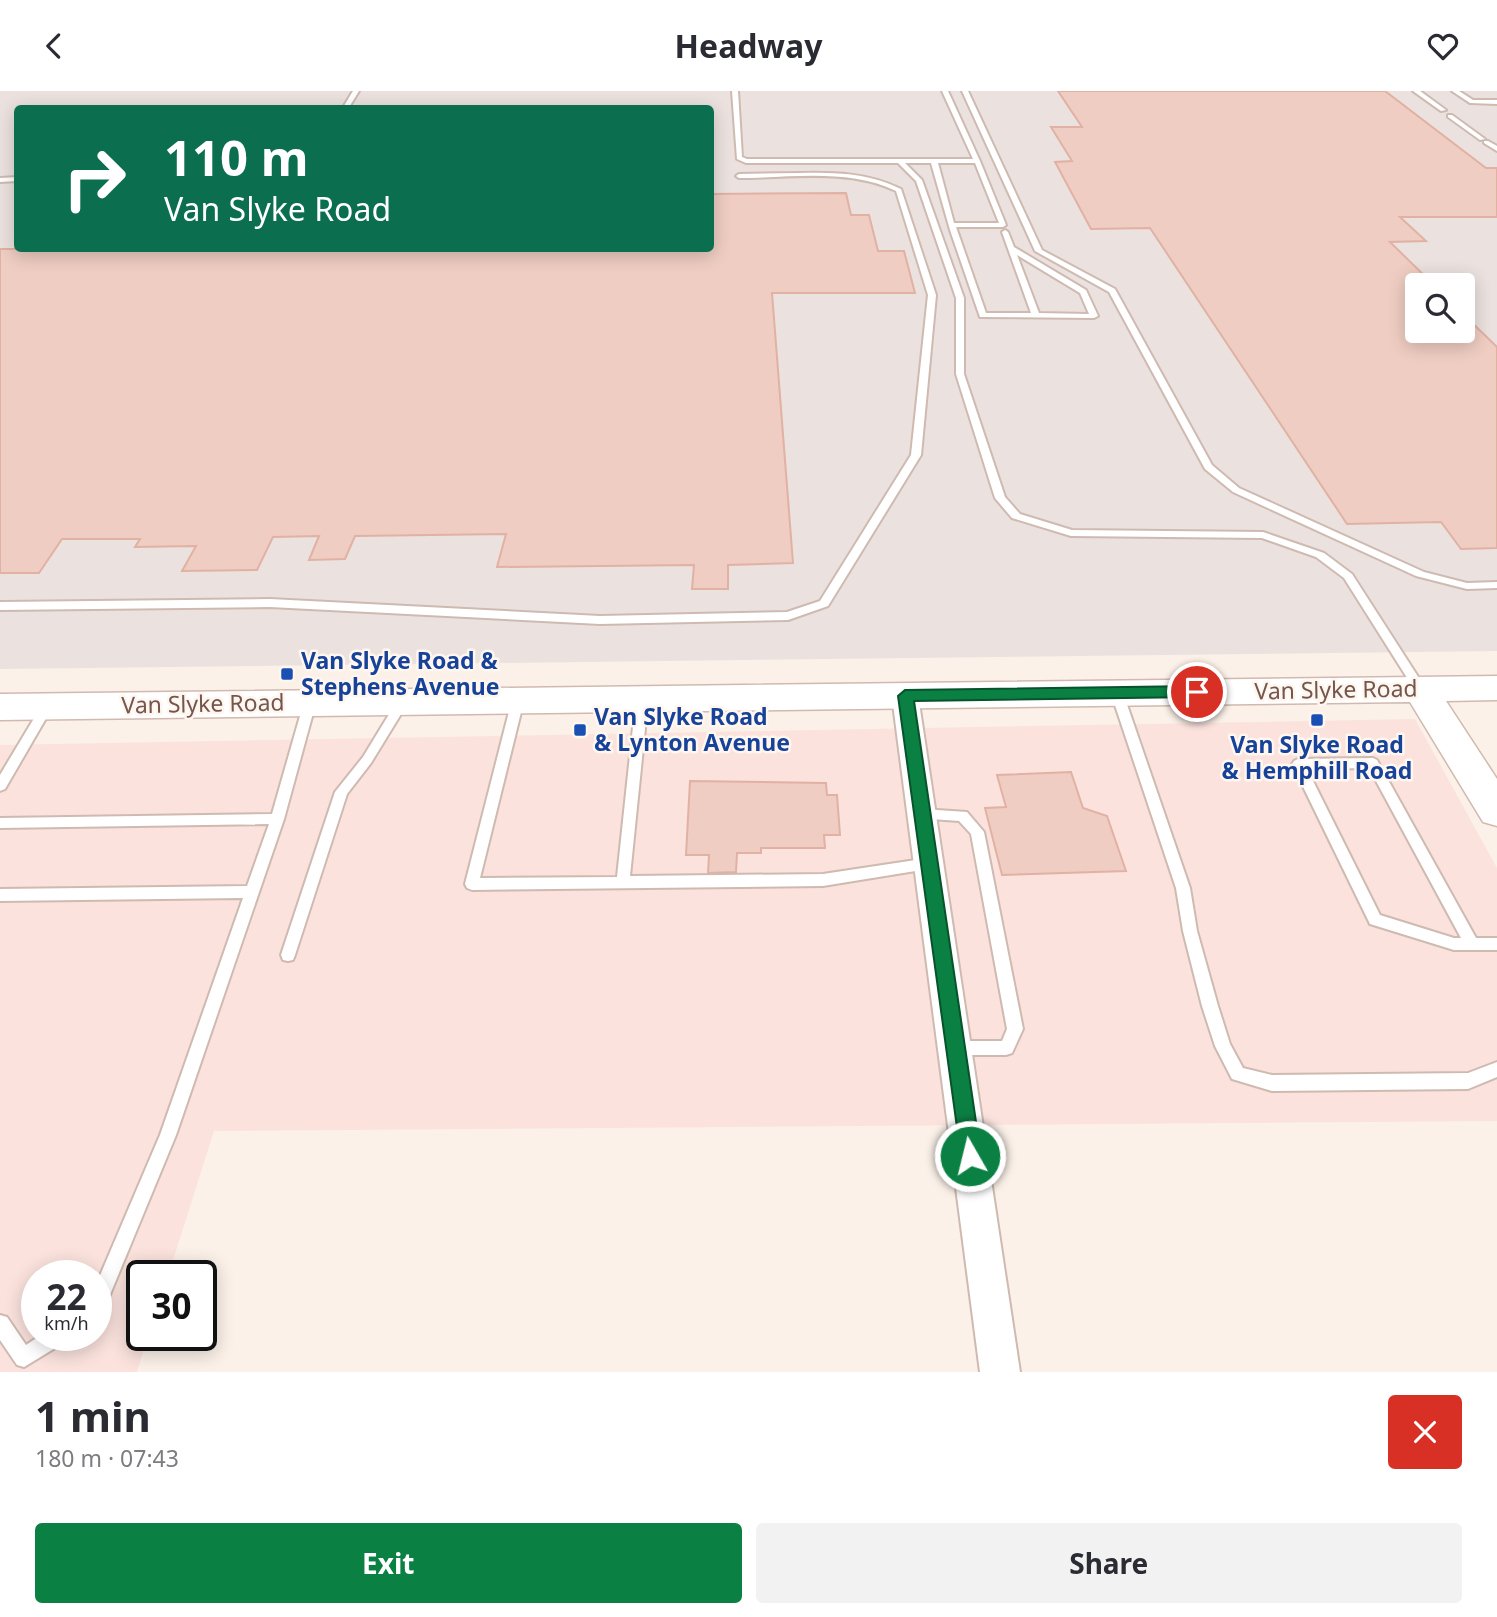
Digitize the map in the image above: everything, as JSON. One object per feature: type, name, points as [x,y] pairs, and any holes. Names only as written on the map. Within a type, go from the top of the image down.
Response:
[{"type":"street","name":"Van Slyke Road","points":[[3,711],[47,706],[1497,688]]},
{"type":"street","points":[[1420,689],[1487,779],[1497,811]]},
{"type":"street","points":[[905,696],[1000,1372]]},
{"type":"lane","points":[[735,91],[739,158],[746,161],[977,161]]},
{"type":"lane","points":[[945,91],[1003,225],[952,225]]},
{"type":"lane","points":[[965,91],[1039,251],[1112,291],[1208,467],[1236,490],[1420,574],[1467,586],[1497,585]]},
{"type":"lane","points":[[1416,91],[1443,110]]},
{"type":"lane","points":[[1455,91],[1472,102],[1497,102]]},
{"type":"lane","points":[[1450,116],[1497,149]]},
{"type":"lane","points":[[900,161],[919,180],[960,298],[960,374],[1000,498],[1016,516],[1071,533],[1263,535],[1320,555],[1349,576],[1420,689]]},
{"type":"lane","points":[[934,161],[952,225],[983,316],[1094,316],[1083,292],[1011,248]]},
{"type":"lane","points":[[0,606],[270,603],[600,620],[788,616],[824,603],[916,455],[932,295],[899,190],[886,181],[844,177],[738,176]]},
{"type":"lane","points":[[1005,232],[1036,316]]},
{"type":"lane","points":[[1117,692],[1183,888],[1190,931],[1213,1016],[1223,1046],[1238,1074],[1272,1083],[1468,1081],[1497,1069]]},
{"type":"lane","points":[[623,882],[642,699]]},
{"type":"lane","points":[[518,700],[472,884],[823,880],[929,864]]},
{"type":"lane","points":[[288,955],[341,792],[368,760],[403,701]]},
{"type":"lane","points":[[112,1270],[168,1135],[277,819],[310,702]]},
{"type":"lane","points":[[0,786],[47,706]]},
{"type":"lane","points":[[1472,944],[1374,763],[1298,764],[1375,920],[1454,944],[1472,944],[1497,944]]},
{"type":"lane","points":[[922,814],[962,816],[977,832],[1015,1029],[1006,1048],[955,1048]]},
{"type":"lane","points":[[0,823],[277,819]]},
{"type":"lane","points":[[0,895],[252,892]]},
{"type":"lane","points":[[0,1324],[24,1357],[33,1351]]},
{"type":"shaded area","points":[[0,91],[1497,91],[1497,651],[0,669]]},
{"type":"shaded area","points":[[1415,719],[1497,868],[1497,1121],[214,1131],[173,1260],[126,1260],[126,1351],[143,1351],[137,1372],[0,1372],[0,745]]},
{"type":"building","points":[[1058,91],[1385,91],[1486,168],[1497,168],[1497,217],[1400,217],[1426,241],[1390,242],[1422,273],[1405,273],[1405,343],[1475,343],[1475,326],[1497,347],[1497,548],[1461,549],[1441,522],[1347,524],[1150,228],[1091,229],[1055,162],[1072,161],[1051,127],[1082,127]]},
{"type":"building","points":[[846,193],[851,215],[869,215],[878,251],[904,251],[915,293],[772,293],[793,563],[728,565],[728,589],[692,589],[694,565],[497,567],[506,534],[355,536],[345,559],[309,560],[319,536],[273,537],[257,570],[182,571],[196,546],[135,547],[140,539],[62,539],[39,573],[0,573],[0,249],[14,249],[14,252],[714,252],[714,194]]},
{"type":"building","points":[[1071,772],[1083,808],[1107,816],[1126,871],[1002,875],[985,808],[1006,807],[997,775]]},
{"type":"building","points":[[690,781],[826,783],[827,795],[837,795],[840,835],[824,835],[825,848],[761,848],[761,853],[737,853],[736,872],[708,873],[709,855],[686,855]]},
{"type":"place","name":"Van Slyke Road & Stephens Avenue","points":[[287,674]]},
{"type":"place","name":"Van Slyke Road & Hemphill Road","points":[[1317,720]]},
{"type":"place","name":"Van Slyke Road & Lynton Avenue","points":[[580,730]]},
{"type":"route","points":[[970,1156],[905,696],[1197,692]]}]
